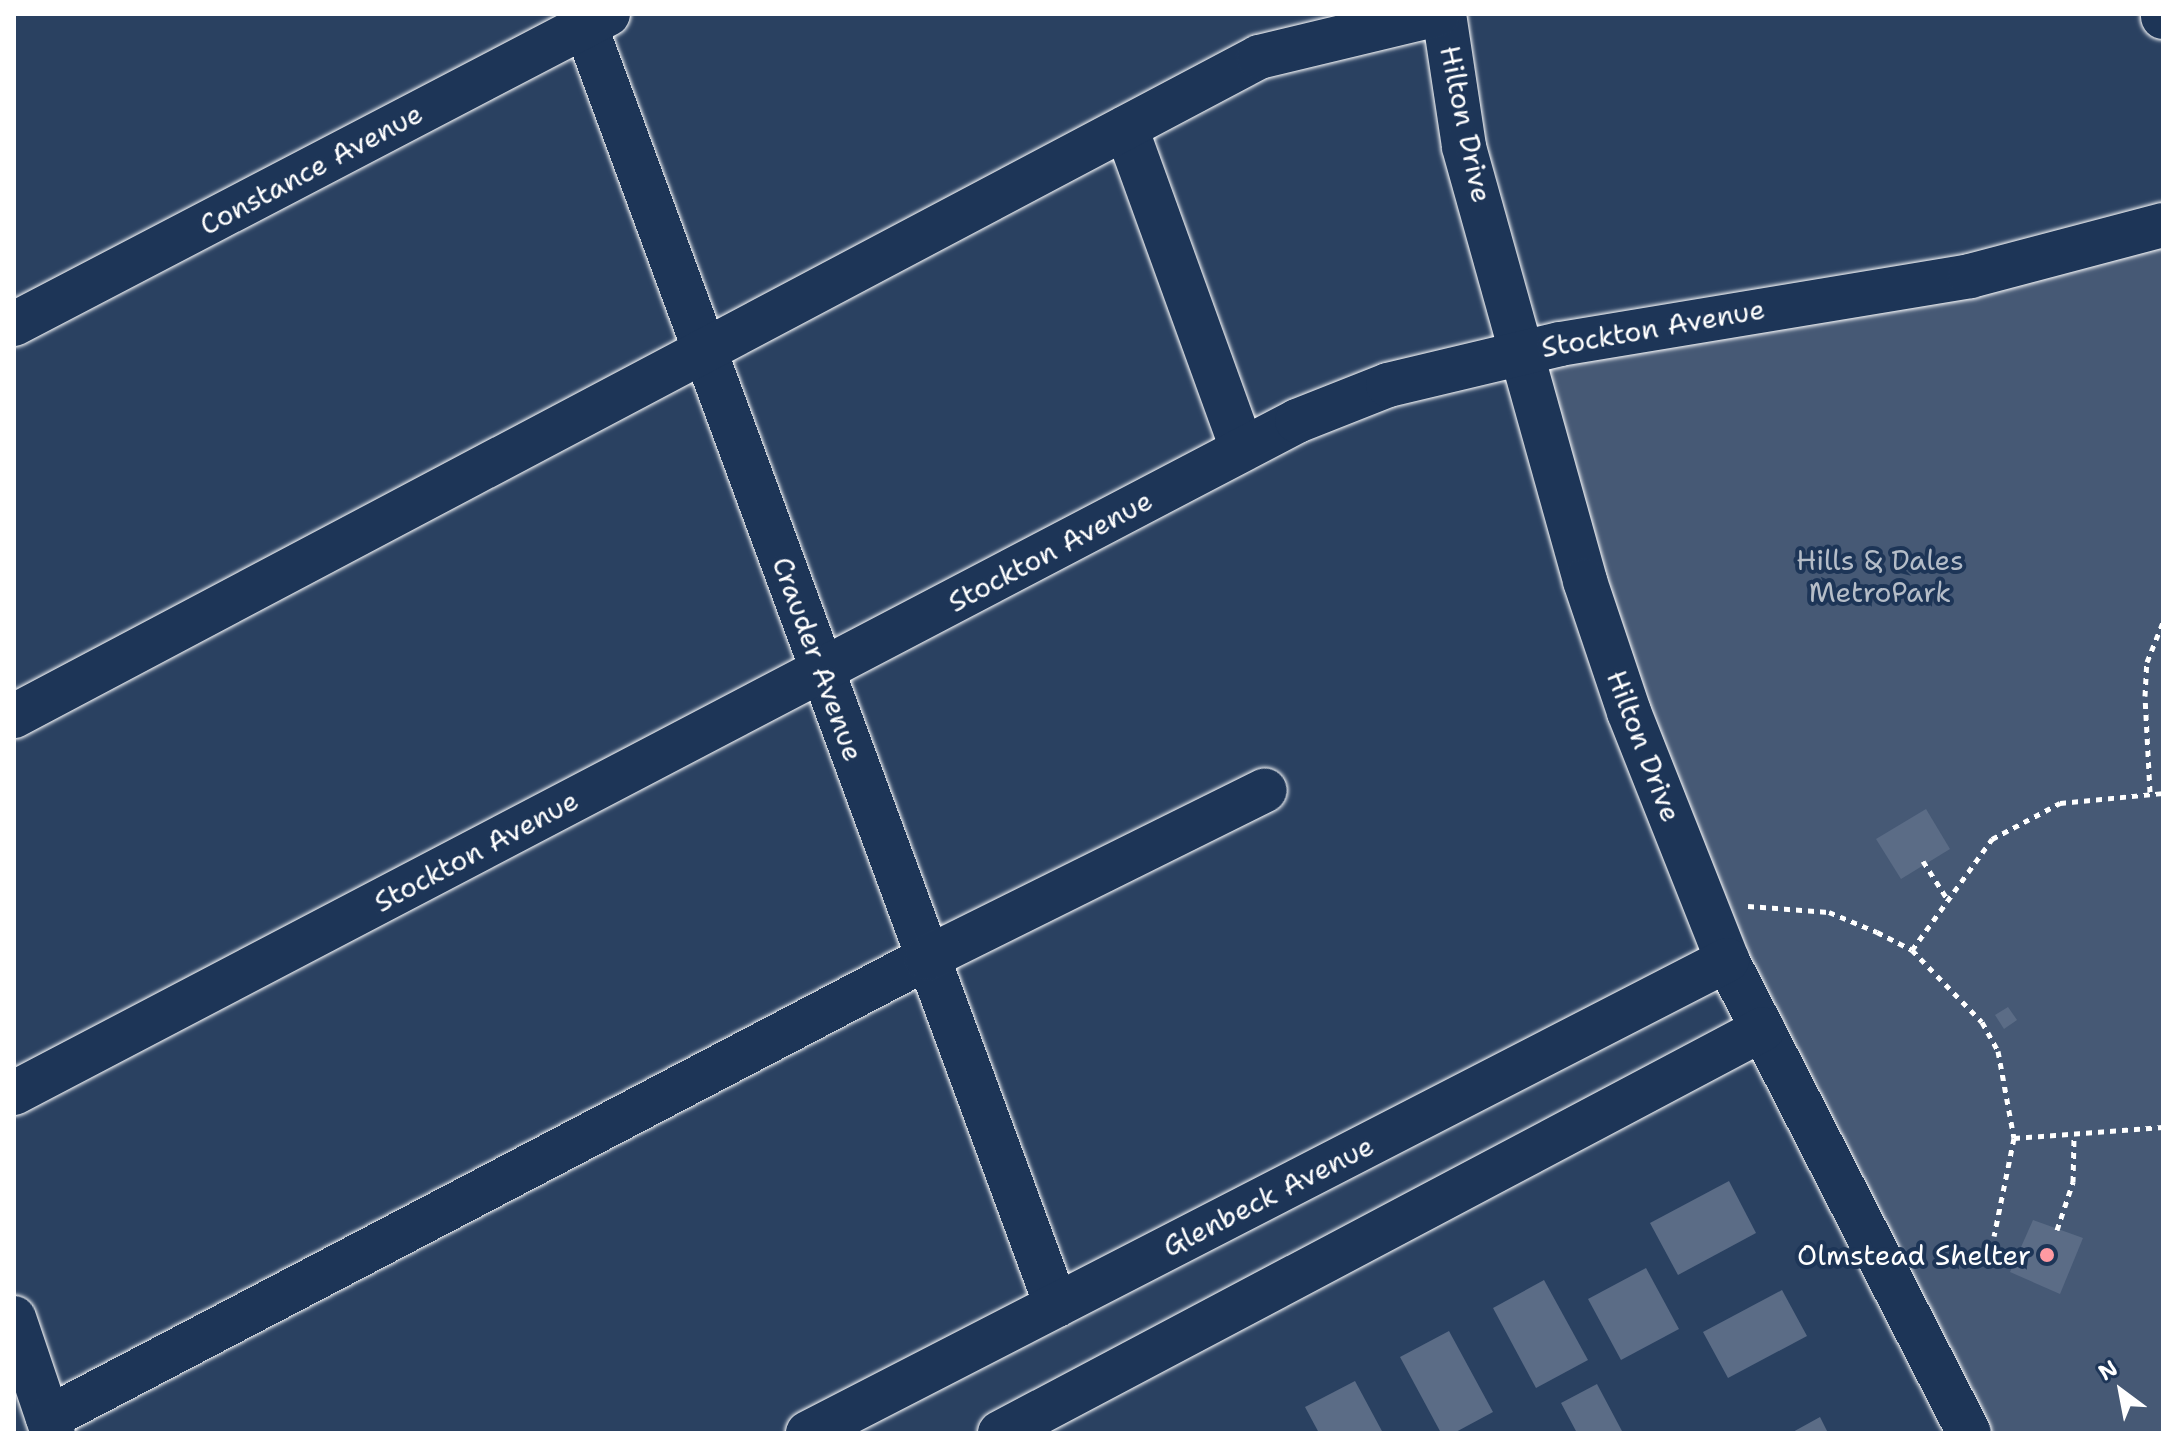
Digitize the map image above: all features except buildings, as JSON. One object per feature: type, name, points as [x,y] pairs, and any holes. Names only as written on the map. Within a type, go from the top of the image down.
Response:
[{"type":"street","points":[[14,716],[705,354],[1259,57],[1438,14]]},
{"type":"street","name":"Hilton Drive","points":[[1444,14],[1464,147],[1524,352],[1585,581],[1727,960],[1969,1433]]},
{"type":"street","name":"Constance Avenue","points":[[14,324],[591,18]]},
{"type":"street","name":"Crauder Avenue","points":[[591,18],[705,354],[1056,1305]]},
{"type":"street","points":[[1126,128],[1242,448]]},
{"type":"street","name":"Stockton Avenue","points":[[14,1093],[1242,448],[1388,385],[1524,352],[1970,276],[2163,225]]},
{"type":"street","points":[[14,1318],[51,1425],[927,958],[1265,790]]},
{"type":"street","name":"Glenbeck Avenue","points":[[828,1429],[1056,1305],[1727,960]]},
{"type":"street","points":[[1000,1433],[1763,1029]]},
{"type":"path","points":[[2150,792],[2147,662],[2163,622]]},
{"type":"path","points":[[1912,950],[1946,897],[1992,839],[2060,803],[2163,793]]},
{"type":"path","points":[[1923,861],[1946,897]]},
{"type":"path","points":[[1710,918],[1734,907],[1778,904],[1829,912],[1912,950],[1982,1022],[1993,1041],[2014,1138],[1994,1236]]},
{"type":"path","points":[[2014,1138],[2074,1138],[2163,1127]]},
{"type":"path","points":[[2057,1230],[2073,1182],[2074,1138]]},
{"type":"green space","name":"Hills & Dales MetroPark","points":[[2163,225],[2163,1433],[1969,1433],[1727,960],[1524,352]]},
{"type":"place","name":"Olmstead Shelter","points":[[2047,1255]]}]
